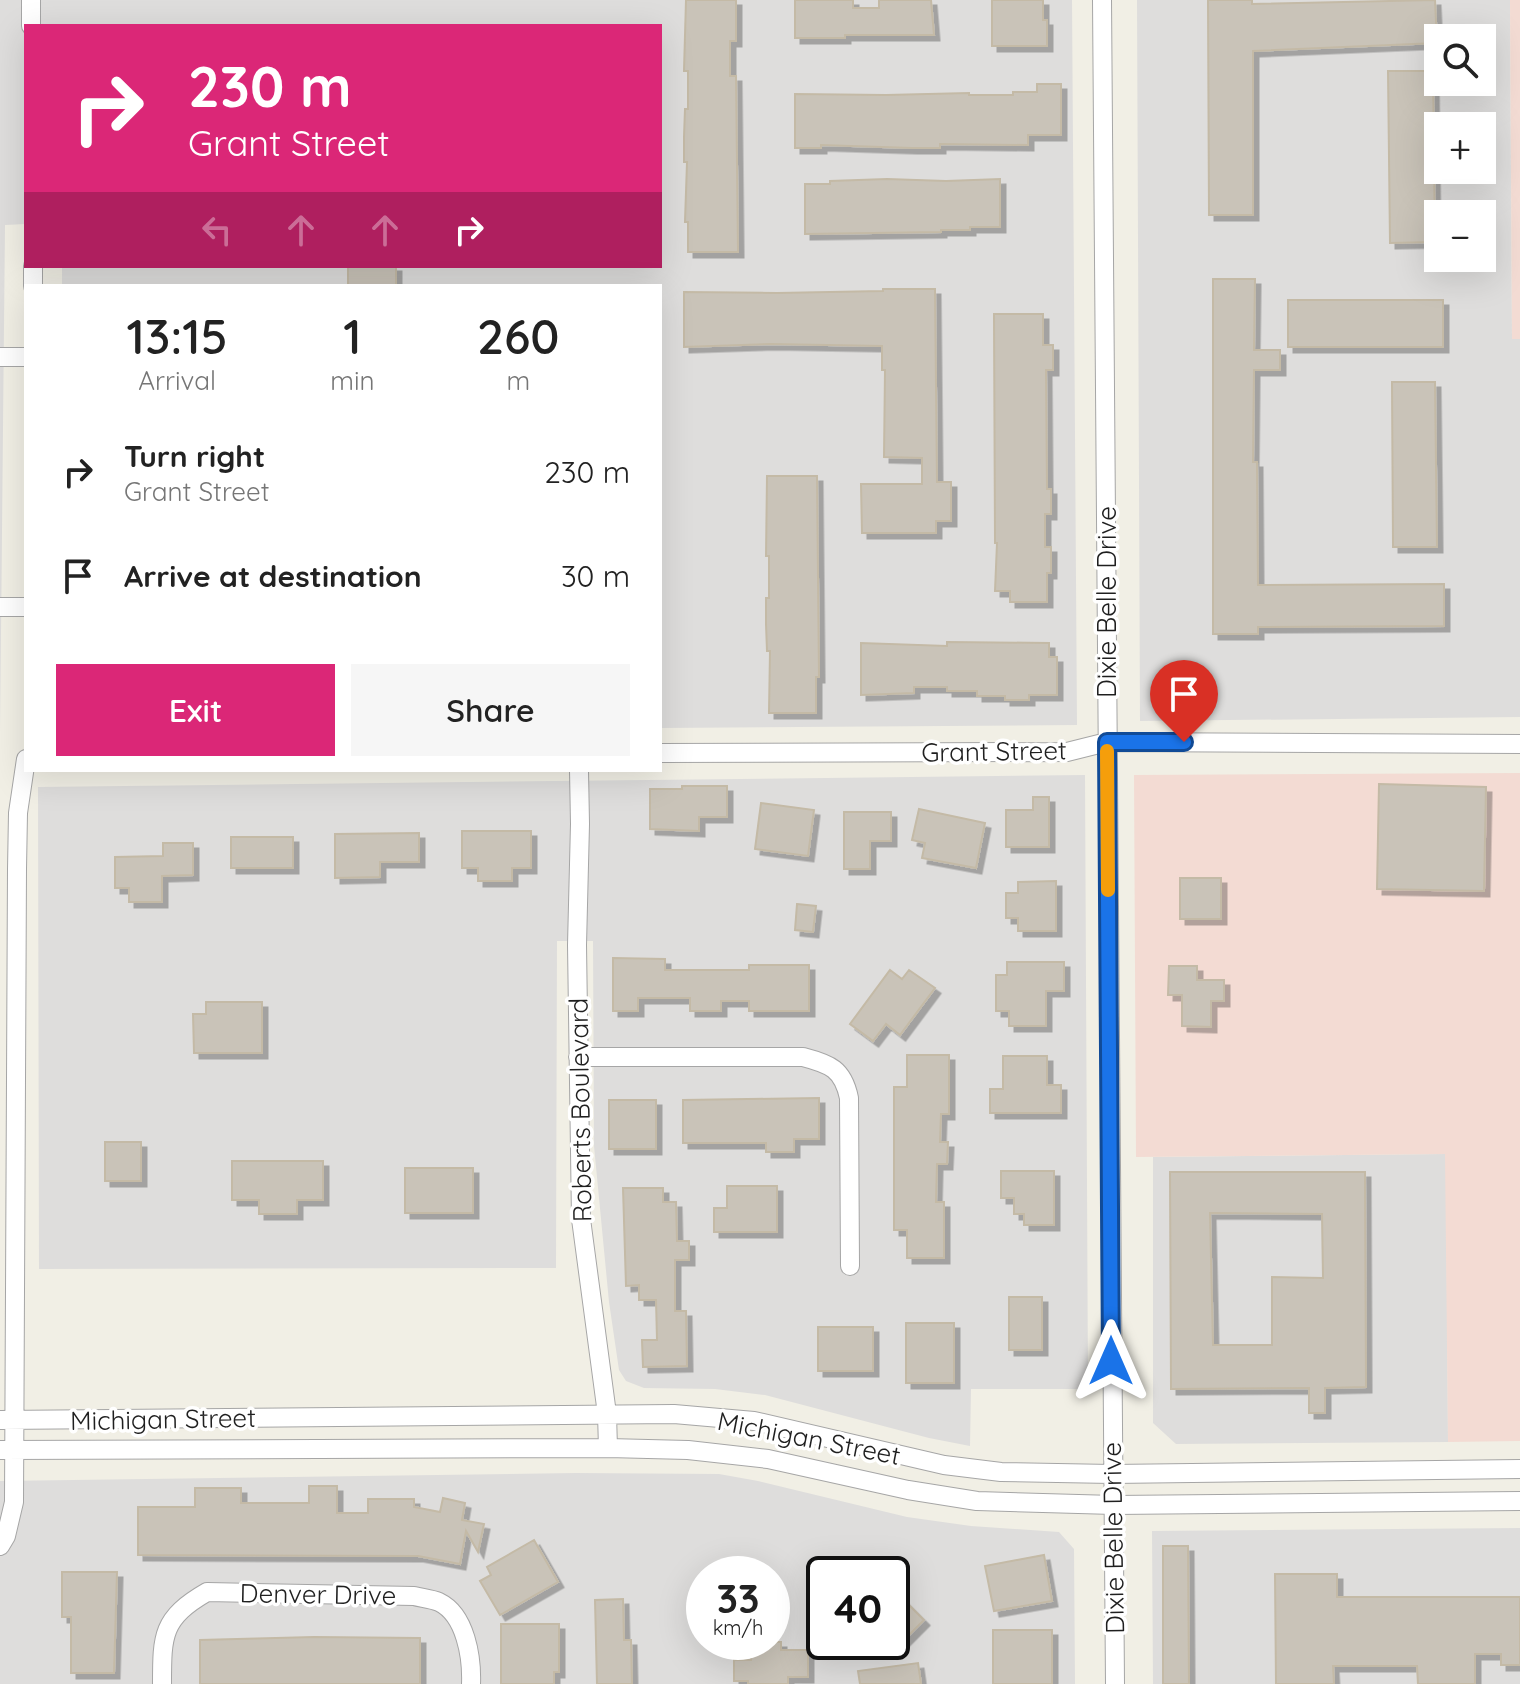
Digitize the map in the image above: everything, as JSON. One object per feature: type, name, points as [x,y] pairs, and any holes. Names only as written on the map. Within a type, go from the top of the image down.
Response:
[{"type":"street","points":[[31,0],[31,24]]},
{"type":"street","name":"Dixie Belle Drive","points":[[1102,0],[1115,1684]]},
{"type":"street","points":[[0,357],[24,357]]},
{"type":"street","points":[[0,607],[24,607]]},
{"type":"street","name":"Grant Street","points":[[662,753],[1067,752],[1107,742],[1520,744]]},
{"type":"street","points":[[0,1546],[6,1536],[14,1502],[7,1450],[7,1420],[18,813],[24,772]]},
{"type":"street","name":"Roberts Boulevard","points":[[579,772],[581,1219],[607,1414],[608,1448]]},
{"type":"street","points":[[578,1057],[803,1057],[828,1064],[845,1080],[849,1098],[850,1266]]},
{"type":"street","name":"Michigan Street","points":[[7,1420],[674,1414],[754,1421],[944,1465],[1001,1472],[1112,1474],[1520,1469]]},
{"type":"street","name":"Michigan Street","points":[[7,1450],[688,1450],[768,1459],[908,1490],[977,1501],[1114,1505],[1520,1501]]},
{"type":"street","name":"Denver Drive","points":[[162,1684],[167,1627],[185,1605],[207,1592],[414,1596],[441,1603],[456,1618],[467,1645],[471,1675]]},
{"type":"shaded area","points":[[0,0],[1072,0],[1077,725],[662,728],[662,284],[62,284],[62,268],[662,268],[662,24],[24,24],[24,224],[5,225],[0,735]]},
{"type":"shaded area","points":[[1137,0],[1510,0],[1512,338],[1520,339],[1520,717],[1140,721]]},
{"type":"shaded area","points":[[1510,0],[1520,0],[1520,339],[1512,339]]},
{"type":"shaded area","points":[[1520,773],[1520,1441],[1448,1442],[1445,1154],[1136,1157],[1134,775]]},
{"type":"shaded area","points":[[1085,775],[1088,1389],[971,1389],[970,1446],[765,1395],[715,1389],[644,1388],[626,1381],[619,1370],[609,1302],[594,1146],[593,941],[557,941],[556,1268],[39,1269],[38,787]]},
{"type":"shaded area","points":[[1446,1154],[1448,1442],[1176,1444],[1153,1423],[1153,1157]]},
{"type":"shaded area","points":[[719,1474],[907,1517],[971,1526],[1059,1532],[1074,1549],[1075,1684],[0,1684],[0,1481]]},
{"type":"shaded area","points":[[1520,1528],[1520,1684],[1153,1684],[1152,1531]]},
{"type":"building","points":[[686,0],[736,0],[736,41],[730,41],[730,76],[736,76],[738,252],[688,252],[688,222],[685,222],[687,162],[684,162],[685,109],[688,109],[688,71],[684,71]]},
{"type":"building","points":[[795,0],[853,0],[853,8],[879,8],[879,0],[931,0],[934,35],[795,38]]},
{"type":"building","points":[[992,0],[1043,0],[1047,46],[992,46]]},
{"type":"building","points":[[1208,0],[1252,0],[1252,4],[1435,0],[1436,24],[1424,24],[1424,44],[1253,51],[1253,215],[1209,215]]},
{"type":"building","points":[[1388,71],[1424,71],[1424,96],[1433,96],[1433,112],[1424,112],[1424,184],[1434,184],[1435,200],[1424,200],[1424,242],[1390,243]]},
{"type":"building","points":[[1037,84],[1061,84],[1061,135],[1028,135],[1028,145],[940,144],[940,148],[912,148],[821,145],[821,148],[795,148],[795,94],[1013,95],[1013,92],[1037,92]]},
{"type":"building","points":[[887,179],[1000,179],[1000,227],[970,227],[970,230],[941,232],[805,234],[805,184]]},
{"type":"building","points":[[348,268],[396,268],[396,284],[348,284]]},
{"type":"building","points":[[1213,279],[1255,279],[1254,350],[1280,350],[1280,370],[1254,370],[1253,462],[1257,462],[1258,585],[1444,584],[1444,626],[1258,627],[1258,634],[1213,634]]},
{"type":"building","points":[[935,289],[937,482],[951,482],[951,521],[936,521],[936,533],[862,533],[861,484],[922,484],[922,458],[884,457],[885,370],[882,370],[882,346],[770,344],[684,347],[684,292],[777,293]]},
{"type":"building","points":[[1288,300],[1443,300],[1443,347],[1288,347]]},
{"type":"building","points":[[994,314],[1043,314],[1043,345],[1053,345],[1053,370],[1046,370],[1047,489],[1051,489],[1051,514],[1045,514],[1045,547],[1051,547],[1047,602],[1010,602],[1010,591],[995,591]]},
{"type":"building","points":[[1392,382],[1435,382],[1437,547],[1393,547]]},
{"type":"building","points":[[767,476],[817,476],[819,677],[816,677],[816,713],[769,713]]},
{"type":"building","points":[[947,642],[1049,643],[1049,657],[1057,657],[1057,695],[1029,695],[1029,700],[1005,700],[1005,696],[977,696],[977,691],[914,687],[914,693],[861,695],[861,643],[947,646]]},
{"type":"building","points":[[1379,784],[1486,787],[1484,891],[1377,889]]},
{"type":"building","points":[[682,786],[727,786],[727,817],[699,817],[699,831],[650,829],[650,789],[682,789]]},
{"type":"building","points":[[1033,797],[1049,797],[1049,847],[1006,847],[1006,810],[1033,810]]},
{"type":"building","points":[[761,803],[814,810],[808,856],[755,849]]},
{"type":"building","points":[[919,809],[985,823],[976,868],[922,858],[925,843],[912,840]]},
{"type":"building","points":[[844,812],[891,812],[891,841],[870,841],[870,869],[844,869]]},
{"type":"building","points":[[462,831],[531,831],[531,868],[512,868],[512,881],[478,881],[478,868],[462,868]]},
{"type":"building","points":[[419,833],[419,862],[380,862],[380,877],[335,878],[335,834]]},
{"type":"building","points":[[231,837],[293,837],[293,868],[231,868]]},
{"type":"building","points":[[163,843],[193,843],[193,875],[162,876],[162,902],[129,902],[129,888],[115,888],[115,857],[163,856]]},
{"type":"building","points":[[1180,878],[1221,878],[1221,919],[1180,919]]},
{"type":"building","points":[[1056,881],[1056,931],[1018,931],[1018,918],[1006,918],[1006,893],[1018,893],[1018,882]]},
{"type":"building","points":[[797,904],[816,906],[813,932],[795,930]]},
{"type":"building","points":[[613,958],[665,959],[665,970],[749,970],[749,965],[809,965],[809,1011],[749,1011],[749,1001],[721,1001],[721,1011],[690,1011],[690,998],[638,998],[638,1011],[613,1011]]},
{"type":"building","points":[[1007,962],[1064,962],[1064,991],[1046,991],[1046,1026],[1009,1026],[1009,1011],[996,1011],[996,975],[1007,975]]},
{"type":"building","points":[[1169,966],[1197,966],[1197,980],[1224,980],[1224,1001],[1211,1001],[1211,1027],[1182,1026],[1182,995],[1168,995]]},
{"type":"building","points":[[890,970],[902,979],[909,970],[935,988],[900,1035],[886,1024],[873,1041],[850,1024]]},
{"type":"building","points":[[206,1002],[262,1002],[262,1053],[194,1053],[193,1014],[206,1014]]},
{"type":"building","points":[[907,1055],[949,1055],[949,1114],[941,1114],[940,1142],[948,1142],[947,1164],[937,1164],[936,1202],[944,1202],[944,1258],[907,1258],[907,1230],[894,1230],[894,1087],[907,1087]]},
{"type":"building","points":[[1003,1056],[1047,1056],[1047,1085],[1061,1085],[1061,1113],[990,1113],[990,1089],[1003,1089]]},
{"type":"building","points":[[819,1098],[819,1139],[794,1139],[794,1152],[766,1152],[766,1143],[683,1143],[683,1100]]},
{"type":"building","points":[[609,1100],[656,1100],[656,1149],[609,1149]]},
{"type":"building","points":[[105,1142],[141,1142],[141,1181],[105,1181]]},
{"type":"building","points":[[232,1161],[323,1161],[323,1200],[297,1200],[297,1214],[259,1214],[259,1200],[232,1200]]},
{"type":"building","points":[[405,1168],[473,1168],[473,1213],[405,1213]]},
{"type":"building","points":[[1001,1171],[1054,1171],[1054,1225],[1024,1225],[1024,1214],[1014,1214],[1014,1198],[1001,1198]]},
{"type":"building","points":[[1170,1172],[1365,1172],[1366,1387],[1325,1388],[1325,1413],[1309,1413],[1309,1388],[1171,1389]],"holes":[[[1210,1213],[1322,1214],[1323,1278],[1272,1277],[1272,1345],[1213,1345]]]},
{"type":"building","points":[[727,1186],[777,1186],[777,1232],[714,1232],[714,1208],[727,1208]]},
{"type":"building","points":[[623,1188],[663,1188],[663,1202],[676,1202],[677,1241],[689,1241],[689,1260],[675,1260],[675,1311],[686,1311],[687,1366],[643,1367],[642,1340],[657,1340],[656,1300],[639,1300],[639,1285],[626,1286]]},
{"type":"building","points":[[1009,1297],[1042,1297],[1042,1350],[1009,1350]]},
{"type":"building","points":[[906,1323],[954,1323],[954,1383],[906,1383]]},
{"type":"building","points":[[818,1327],[873,1327],[873,1371],[818,1371]]},
{"type":"building","points":[[309,1486],[337,1486],[337,1513],[368,1513],[368,1499],[414,1499],[414,1507],[440,1512],[443,1498],[465,1503],[462,1520],[484,1524],[478,1552],[466,1531],[460,1564],[418,1556],[138,1555],[138,1507],[195,1507],[195,1488],[241,1488],[241,1503],[309,1503]]},
{"type":"building","points":[[534,1540],[558,1582],[500,1615],[480,1581],[491,1575],[487,1567]]},
{"type":"building","points":[[1163,1546],[1188,1546],[1189,1684],[1163,1684]]},
{"type":"building","points":[[1044,1555],[1052,1601],[994,1611],[985,1566]]},
{"type":"building","points":[[62,1572],[117,1572],[114,1673],[71,1673],[71,1617],[62,1617]]},
{"type":"building","points":[[1275,1574],[1337,1574],[1337,1597],[1520,1597],[1520,1665],[1501,1665],[1501,1654],[1475,1654],[1475,1684],[1418,1684],[1417,1666],[1333,1666],[1334,1684],[1276,1684]]},
{"type":"building","points":[[623,1599],[624,1640],[631,1640],[632,1684],[597,1684],[595,1600]]},
{"type":"building","points":[[910,1606],[924,1620],[910,1634]]},
{"type":"building","points":[[501,1624],[559,1624],[559,1672],[554,1672],[554,1684],[501,1684]]},
{"type":"building","points":[[993,1630],[1052,1630],[1052,1684],[993,1684]]},
{"type":"building","points":[[420,1638],[420,1684],[200,1684],[200,1640]]},
{"type":"building","points":[[790,1650],[806,1650],[808,1677],[788,1677],[788,1684],[734,1681],[734,1660],[790,1660]]},
{"type":"building","points":[[918,1663],[921,1684],[860,1684],[858,1671]]},
{"type":"slow traffic","points":[[1107,751],[1108,890]]},
{"type":"route","points":[[1111,1361],[1107,742],[1184,742]]}]
